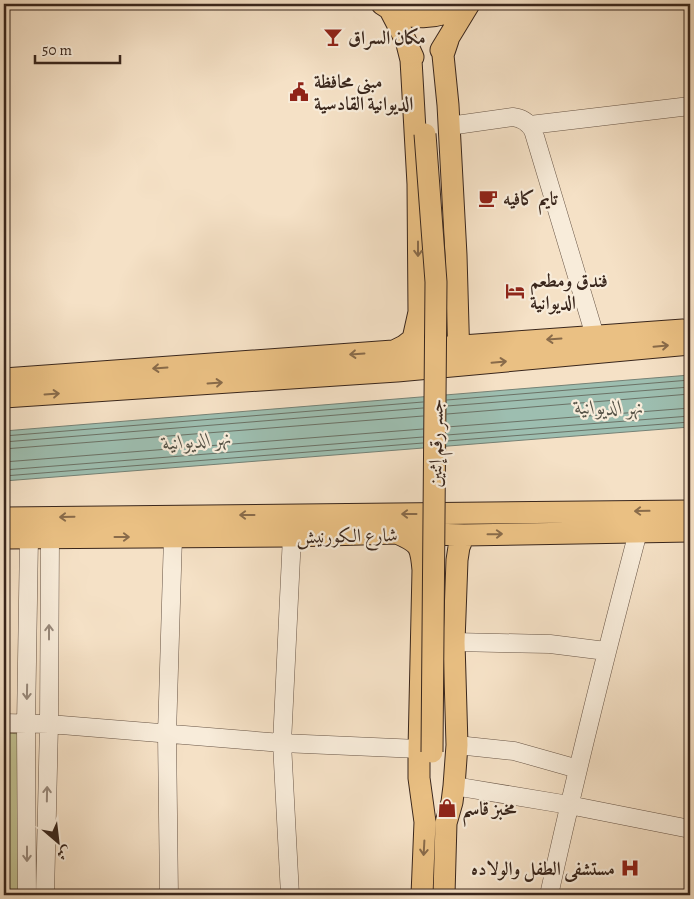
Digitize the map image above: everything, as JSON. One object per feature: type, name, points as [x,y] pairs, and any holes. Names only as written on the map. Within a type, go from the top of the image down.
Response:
[{"type":"main road","points":[[385,6],[409,15],[428,18],[465,4]]},
{"type":"main road","points":[[459,356],[456,255],[438,131],[435,82],[441,52],[469,4]]},
{"type":"main road","points":[[385,6],[418,67],[422,90],[438,131]]},
{"type":"main road","points":[[395,361],[404,346],[413,339],[419,312],[418,184],[411,60],[407,44]]},
{"type":"main road","name":"جسر رقم إثنين","points":[[438,131],[448,382],[438,748]]},
{"type":"main road","points":[[459,356],[595,336],[690,329]]},
{"type":"main road","points":[[4,397],[459,356],[690,344]]},
{"type":"main road","points":[[4,379],[395,361]]},
{"type":"main road","name":"شارع الكورنيش","points":[[4,518],[690,511]]},
{"type":"main road","points":[[95,537],[97,516]]},
{"type":"main road","name":"شارع الكورنيش","points":[[4,538],[292,536],[397,533],[464,535],[690,531]]},
{"type":"main road","points":[[397,533],[410,539],[418,546],[422,562],[438,748],[436,823],[444,895]]},
{"type":"main road","points":[[422,895],[436,823],[452,802],[454,786],[438,748],[454,642],[458,553],[464,535]]},
{"type":"street","points":[[530,125],[690,106]]},
{"type":"street","points":[[438,131],[512,117],[525,120],[530,125],[595,336]]},
{"type":"street","points":[[549,895],[606,650],[638,532]]},
{"type":"street","points":[[290,895],[282,743],[292,536]]},
{"type":"street","points":[[169,895],[167,734],[173,537]]},
{"type":"street","points":[[27,895],[26,724],[40,538]]},
{"type":"street","points":[[40,538],[49,724],[45,895]]},
{"type":"street","points":[[454,642],[550,644],[606,650]]},
{"type":"street","points":[[4,723],[49,724],[282,743],[497,748],[578,769]]},
{"type":"street","points":[[454,786],[569,804],[690,828]]},
{"type":"green space","points":[[4,733],[24,734],[28,892],[4,891]]},
{"type":"water","name":"نهر الديوانية","points":[[690,375],[690,427],[4,481],[4,431]]},
{"type":"place","name":"مكان السراق","points":[[333,37]]},
{"type":"place","name":"مبنى محافظة الديوانية القادسية","points":[[299,92]]},
{"type":"place","name":"تايم كافيه","points":[[488,198]]},
{"type":"place","name":"فندق ومطعم الديوانية","points":[[515,291]]},
{"type":"place","name":"مخبز قاسم","points":[[447,808]]},
{"type":"place","name":"مستشفى الطفل والولاده","points":[[630,868]]}]
